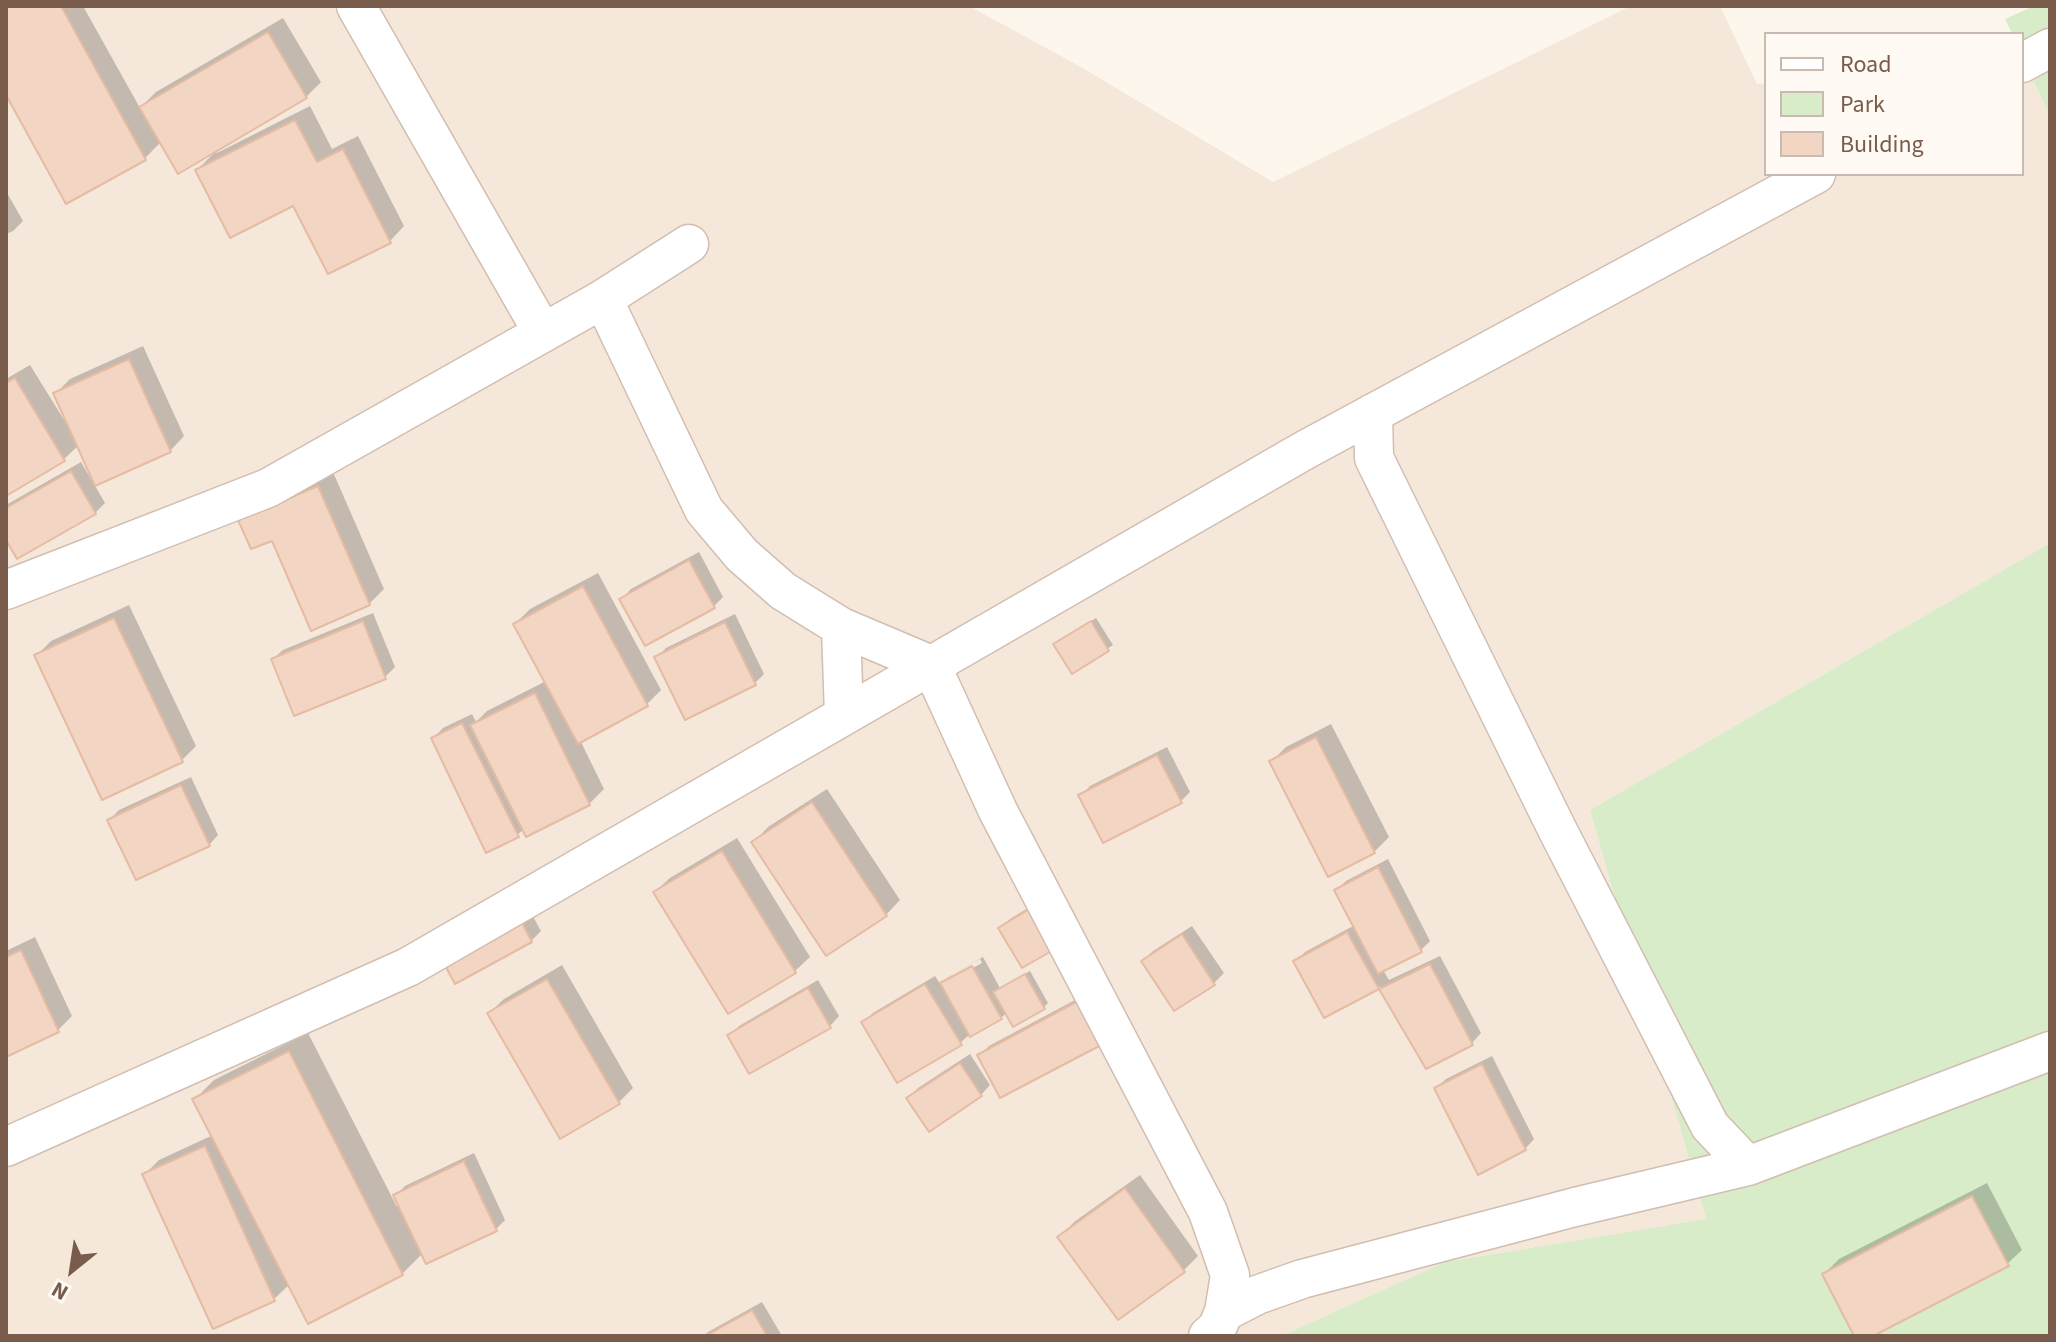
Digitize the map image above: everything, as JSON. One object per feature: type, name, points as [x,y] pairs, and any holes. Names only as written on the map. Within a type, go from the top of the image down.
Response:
[{"type":"street","points":[[356,6],[543,333]]},
{"type":"street","points":[[2024,62],[2050,48]]},
{"type":"street","points":[[6,1147],[408,967],[1305,450],[1812,176]]},
{"type":"street","points":[[6,590],[268,488],[603,299],[689,244]]},
{"type":"street","points":[[603,299],[704,510],[742,555],[783,591],[841,627],[931,665],[998,811],[1208,1212],[1230,1275],[1216,1324]]},
{"type":"street","points":[[1373,413],[1374,458],[1558,831],[1710,1126],[1748,1166]]},
{"type":"street","points":[[1305,450],[1374,458]]},
{"type":"street","points":[[841,627],[844,715]]},
{"type":"street","points":[[1216,1324],[1257,1295],[1302,1279],[1575,1207],[1748,1166],[2050,1051]]},
{"type":"street","points":[[1703,1177],[1710,1126]]},
{"type":"shaded area","points":[[6,6],[969,6],[1081,67],[1273,182],[1631,6],[1720,6],[1757,84],[1764,83],[1764,176],[2024,176],[2024,60],[2050,116],[2050,543],[1590,810],[1706,1219],[1445,1262],[1281,1336],[6,1336]]},
{"type":"green space","points":[[2034,6],[2050,6],[2050,116],[2024,60],[2024,32],[2011,32],[2005,19]]},
{"type":"green space","points":[[2050,543],[2050,1336],[1281,1336],[1445,1262],[1706,1219],[1590,810]]},
{"type":"building","points":[[6,6],[61,6],[146,160],[66,204],[6,95]]},
{"type":"building","points":[[268,32],[307,98],[178,174],[139,107]]},
{"type":"building","points":[[295,120],[317,162],[343,149],[391,243],[328,274],[293,206],[230,238],[195,170]]},
{"type":"building","points":[[129,359],[171,452],[95,486],[53,393]]},
{"type":"building","points":[[15,378],[65,461],[6,496],[6,383]]},
{"type":"building","points":[[71,471],[96,514],[17,559],[6,540],[6,508]]},
{"type":"building","points":[[318,486],[370,605],[311,631],[272,541],[251,549],[238,520]]},
{"type":"building","points":[[689,560],[715,608],[645,646],[619,599]]},
{"type":"building","points":[[583,586],[648,706],[578,744],[513,624]]},
{"type":"building","points":[[114,618],[183,762],[102,800],[34,655]]},
{"type":"building","points":[[363,621],[386,679],[294,716],[271,659]]},
{"type":"building","points":[[1091,621],[1109,651],[1072,674],[1053,644]]},
{"type":"building","points":[[725,622],[756,685],[685,720],[654,657]]},
{"type":"building","points":[[535,693],[590,805],[526,837],[470,725]]},
{"type":"building","points":[[462,723],[519,837],[486,853],[431,738]]},
{"type":"building","points":[[1316,737],[1375,853],[1328,877],[1269,761]]},
{"type":"building","points":[[1157,755],[1182,803],[1103,843],[1078,795]]},
{"type":"building","points":[[181,785],[210,846],[136,880],[107,820]]},
{"type":"building","points":[[812,802],[887,916],[826,956],[751,842]]},
{"type":"building","points":[[722,851],[796,973],[728,1014],[653,892]]},
{"type":"building","points":[[1378,867],[1422,952],[1378,974],[1334,890]]},
{"type":"building","points":[[1031,908],[1055,949],[1022,968],[998,928]]},
{"type":"building","points":[[520,919],[532,942],[455,984],[442,960]]},
{"type":"building","points":[[1347,932],[1379,989],[1324,1018],[1293,961]]},
{"type":"building","points":[[1182,934],[1215,985],[1174,1011],[1141,961]]},
{"type":"building","points":[[21,950],[59,1032],[6,1057],[6,957]]},
{"type":"building","points":[[1430,964],[1473,1045],[1426,1069],[1379,989]]},
{"type":"building","points":[[972,966],[1002,1019],[970,1037],[940,983]]},
{"type":"building","points":[[1025,974],[1045,1009],[1013,1027],[993,992]]},
{"type":"building","points":[[547,979],[620,1104],[560,1139],[487,1013]]},
{"type":"building","points":[[925,984],[962,1045],[897,1083],[861,1022]]},
{"type":"building","points":[[808,988],[831,1028],[749,1074],[727,1035]]},
{"type":"building","points":[[1080,1000],[1103,1044],[1000,1098],[977,1055]]},
{"type":"building","points":[[289,1051],[403,1275],[308,1324],[192,1099]]},
{"type":"building","points":[[960,1063],[982,1096],[929,1132],[906,1098]]},
{"type":"building","points":[[1482,1064],[1526,1150],[1478,1175],[1434,1088]]},
{"type":"building","points":[[205,1146],[275,1301],[213,1329],[142,1174]]},
{"type":"building","points":[[464,1161],[497,1231],[426,1264],[393,1195]]},
{"type":"building","points":[[1125,1188],[1185,1272],[1118,1320],[1057,1237]]},
{"type":"building","points":[[1972,1196],[2009,1266],[1873,1336],[1854,1336],[1822,1274]]},
{"type":"building","points":[[752,1310],[767,1336],[705,1336]]}]
